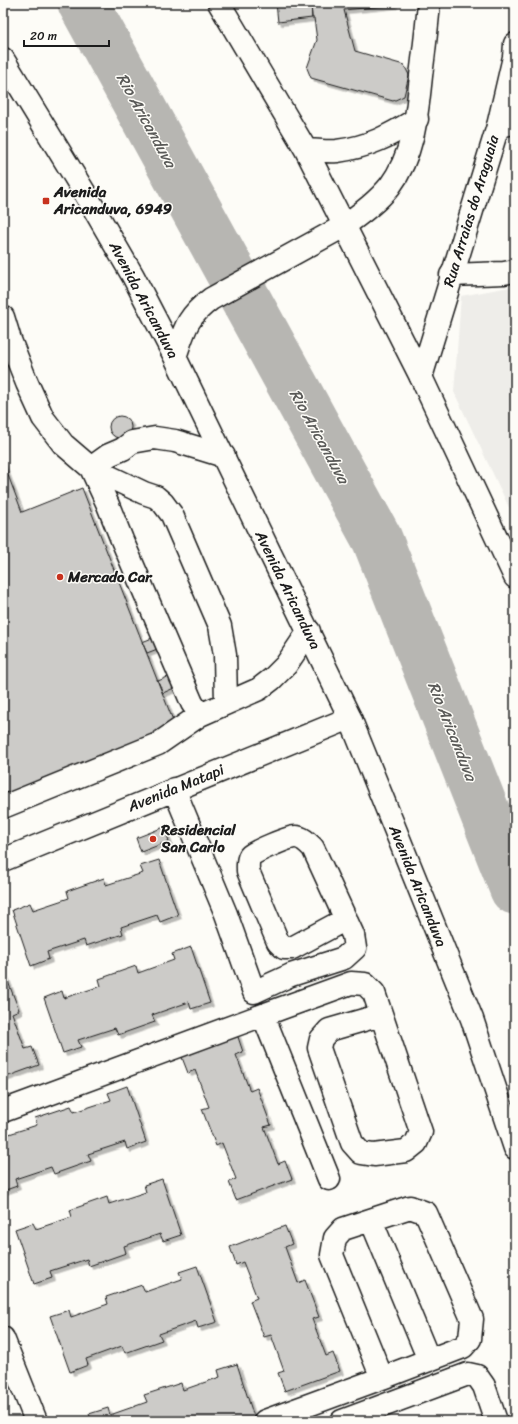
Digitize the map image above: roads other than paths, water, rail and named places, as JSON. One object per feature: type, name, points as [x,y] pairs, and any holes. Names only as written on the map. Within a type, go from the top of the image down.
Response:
[{"type":"main road","points":[[219,3],[306,150],[421,377],[515,578]]},
{"type":"main road","points":[[175,357],[186,327],[199,308],[211,299],[344,226],[369,208],[390,186],[403,164],[410,146],[416,118],[430,3]]},
{"type":"main road","name":"Rua Arraias do Araguaia","points":[[421,377],[434,338],[451,275],[506,124],[515,44]]},
{"type":"main road","name":"Avenida Aricanduva","points":[[3,59],[86,195],[133,276],[224,456],[350,718],[472,1019],[515,1148]]},
{"type":"main road","points":[[306,150],[336,151],[368,145],[394,133],[416,118]]},
{"type":"main road","points":[[451,275],[504,273],[515,271]]},
{"type":"main road","points":[[3,317],[22,369],[43,418],[63,444],[91,468],[144,493],[156,497],[172,514],[220,626],[225,655],[226,703]]},
{"type":"main road","points":[[91,468],[108,455],[123,449],[132,442],[156,438],[175,441],[224,456]]},
{"type":"main road","points":[[91,468],[192,703],[200,715]]},
{"type":"main road","points":[[3,807],[158,744],[200,715],[260,689],[286,665],[308,631]]},
{"type":"main road","name":"Avenida Matapi","points":[[3,860],[350,718]]},
{"type":"main road","points":[[174,789],[226,914],[254,992],[291,975],[344,958],[355,948],[353,935],[346,919],[313,848],[303,839],[295,837],[257,851],[251,855],[247,861],[248,872],[278,942],[284,948],[292,948],[346,919]]},
{"type":"main road","points":[[3,1111],[351,983],[365,984],[374,993],[421,1132],[416,1143],[406,1152],[374,1155],[361,1152],[352,1143],[319,1048],[321,1039],[329,1030],[381,1014]]},
{"type":"main road","points":[[263,1015],[329,1180]]},
{"type":"main road","points":[[265,1421],[382,1378],[463,1347],[470,1338],[472,1320],[426,1213],[410,1207],[343,1229],[335,1238],[332,1255],[382,1378]]},
{"type":"main road","points":[[371,1220],[429,1360]]},
{"type":"main road","points":[[3,1338],[36,1421]]},
{"type":"main road","points":[[342,1421],[468,1374],[477,1376],[484,1386],[496,1421]]},
{"type":"waterway","name":"Rio Aricanduva","points":[[83,3],[377,539],[515,889]]},
{"type":"place","name":"Avenida Aricanduva, 6949","points":[[46,201]]},
{"type":"place","name":"Mercado Car","points":[[60,577]]},
{"type":"place","name":"Residencial San Carlo","points":[[153,839]]}]
